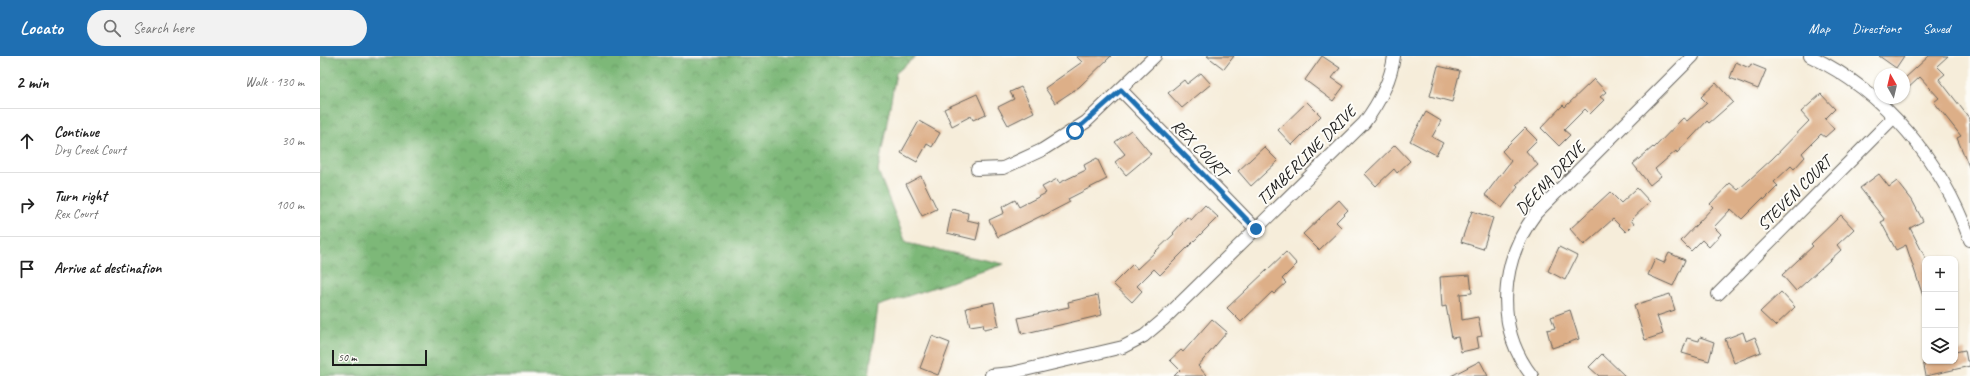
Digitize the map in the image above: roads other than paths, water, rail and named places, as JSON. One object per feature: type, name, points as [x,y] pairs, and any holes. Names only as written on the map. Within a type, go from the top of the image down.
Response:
[{"type":"street","points":[[977,169],[1002,168],[1042,150],[1086,122],[1155,56]]},
{"type":"street","name":"TIMBERLINE DRIVE","points":[[991,375],[1012,373],[1122,347],[1144,336],[1163,320],[1364,123],[1385,88],[1391,74],[1394,56]]},
{"type":"street","name":"DEENA DRIVE","points":[[1532,376],[1524,365],[1514,344],[1507,316],[1506,289],[1510,264],[1518,241],[1536,214],[1693,56]]},
{"type":"street","points":[[1810,56],[1852,81],[1894,117],[1910,134],[1934,166],[1963,220],[1970,240]]},
{"type":"street","name":"REX COURT","points":[[1121,90],[1256,229]]},
{"type":"street","name":"STEVEN COURT","points":[[1718,294],[1894,117]]}]
